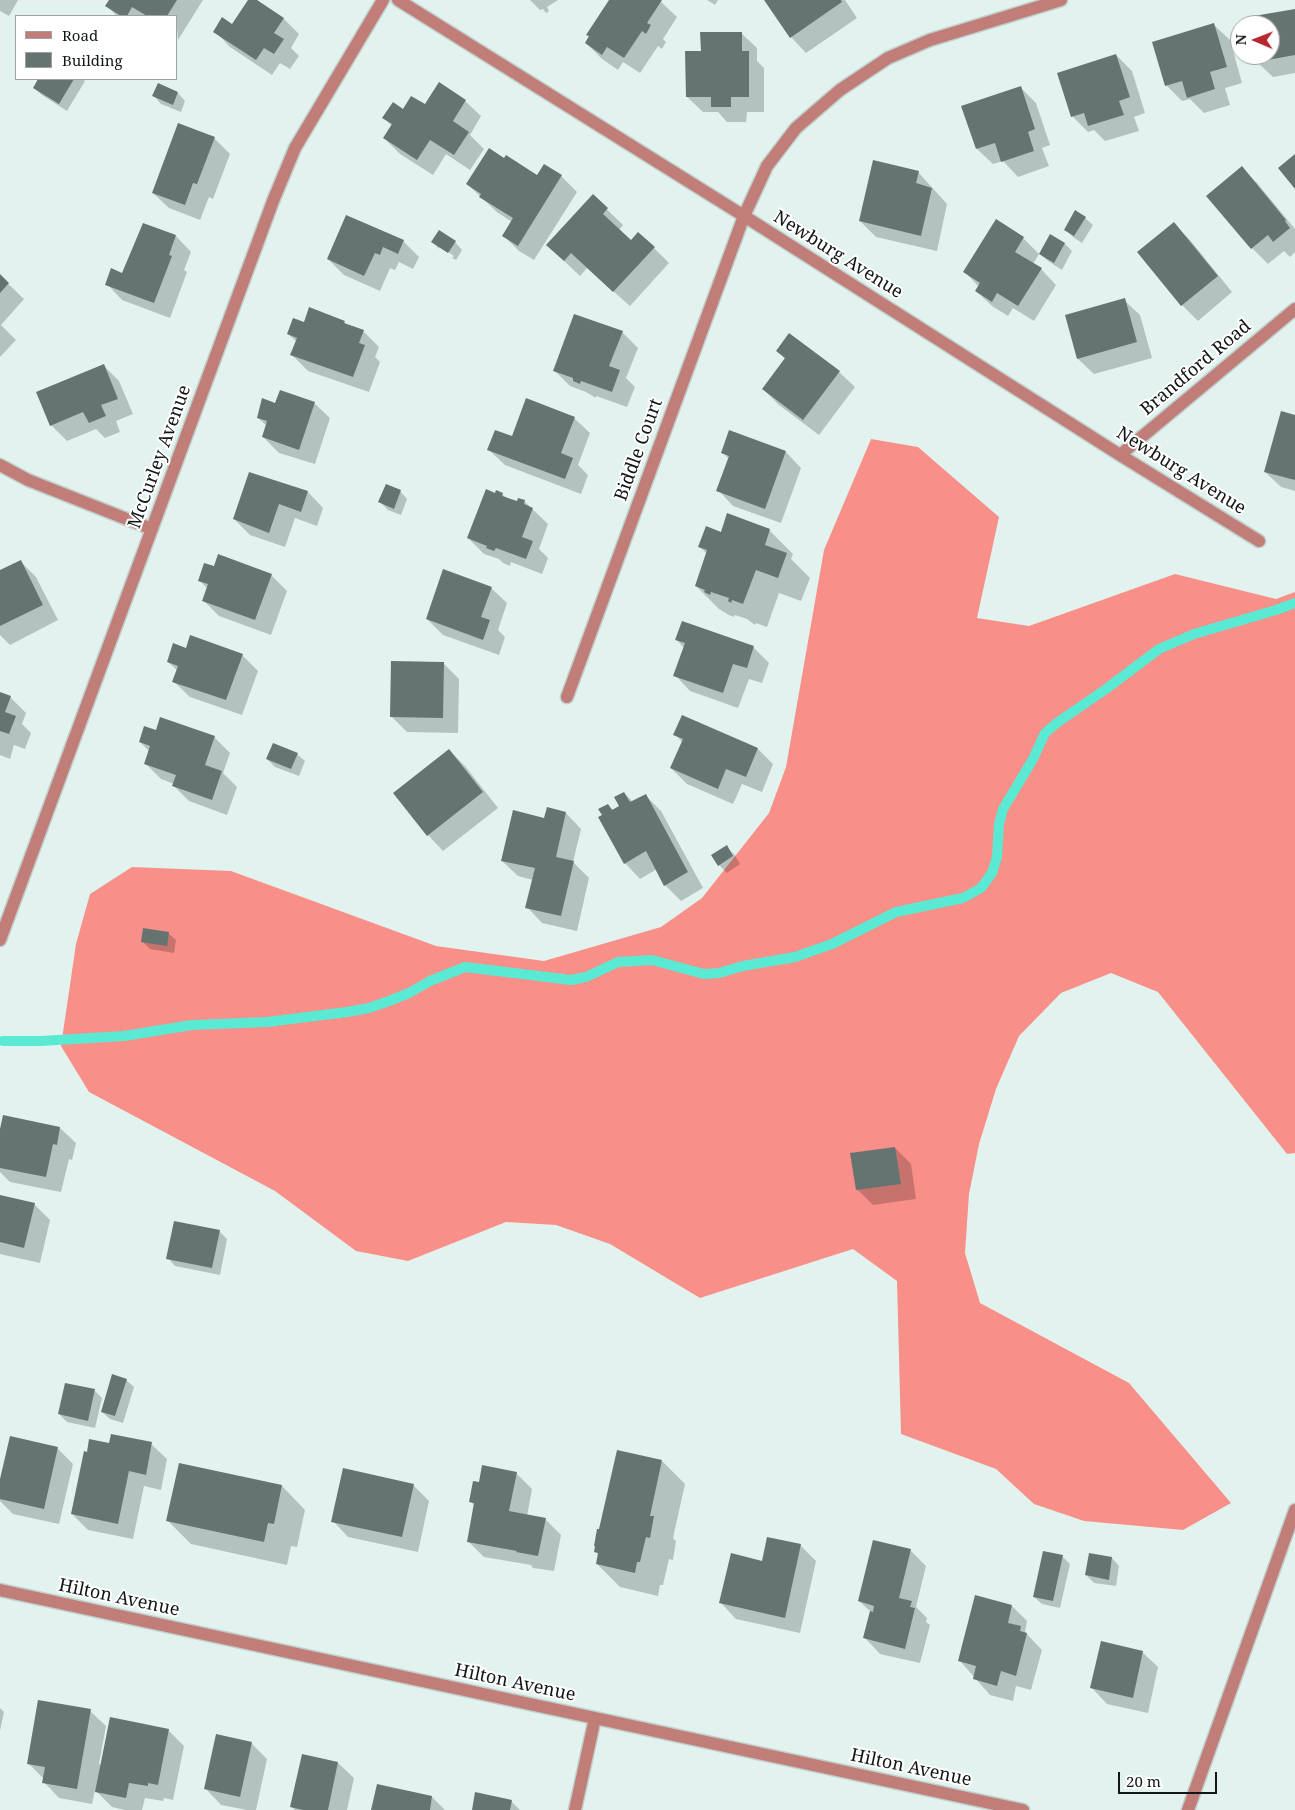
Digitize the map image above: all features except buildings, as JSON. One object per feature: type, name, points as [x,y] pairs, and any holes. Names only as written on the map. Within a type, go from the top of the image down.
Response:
[{"type":"street","name":"McCurley Avenue","points":[[0,940],[273,201],[295,148],[383,0]]},
{"type":"street","name":"Newburg Avenue","points":[[398,0],[1259,541]]},
{"type":"street","name":"Biddle Court","points":[[566,697],[744,216],[767,166],[796,128],[840,90],[888,58],[930,40],[1061,0]]},
{"type":"street","name":"Brandford Road","points":[[1120,455],[1295,308]]},
{"type":"street","points":[[0,465],[28,480],[152,529]]},
{"type":"street","points":[[1188,1810],[1295,1510]]},
{"type":"street","name":"Hilton Avenue","points":[[0,1590],[1023,1810]]},
{"type":"street","points":[[575,1810],[595,1718]]},
{"type":"shaded area","points":[[871,439],[918,447],[999,517],[977,618],[1029,626],[1175,574],[1276,599],[1295,592],[1295,1153],[1287,1154],[1158,992],[1111,973],[1061,993],[1019,1036],[996,1089],[979,1144],[969,1194],[965,1253],[980,1303],[1129,1383],[1231,1503],[1183,1530],[1084,1521],[1034,1504],[996,1469],[901,1434],[897,1281],[853,1249],[700,1298],[610,1244],[556,1225],[506,1222],[408,1261],[356,1251],[275,1191],[89,1092],[61,1046],[76,944],[90,894],[132,867],[231,871],[436,946],[544,961],[661,927],[702,898],[769,813],[786,767],[824,550]]},
{"type":"waterway","points":[[3,1041],[41,1041],[124,1036],[192,1025],[267,1022],[347,1012],[369,1008],[389,1001],[409,993],[430,981],[465,967],[571,980],[586,977],[618,962],[652,960],[704,974],[719,973],[743,966],[795,957],[832,944],[896,912],[963,898],[981,888],[992,873],[997,857],[999,824],[1003,809],[1033,759],[1045,733],[1159,649],[1194,634],[1295,603]]}]
